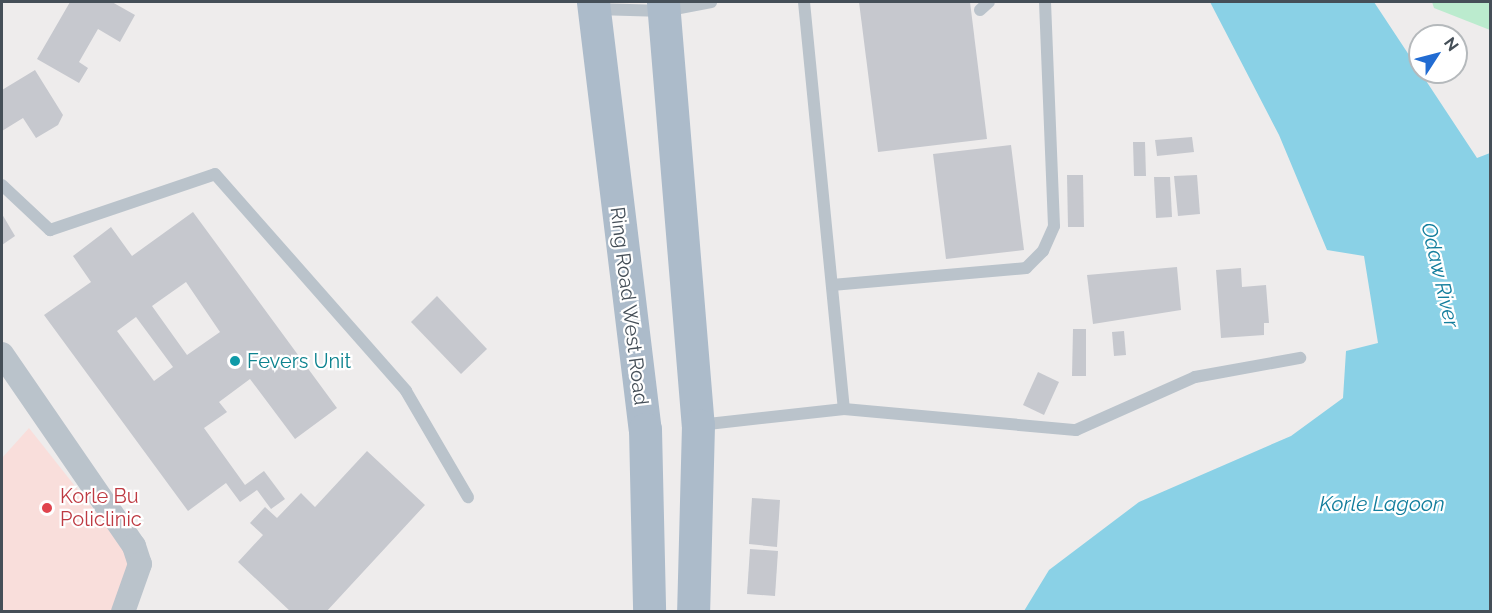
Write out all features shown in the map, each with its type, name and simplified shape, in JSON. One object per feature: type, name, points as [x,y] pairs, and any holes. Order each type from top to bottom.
[{"type":"main road","name":"Ring Road West Road","points":[[594,5],[645,429],[649,612]]},
{"type":"main road","points":[[663,6],[698,425],[693,612]]},
{"type":"street","points":[[2,354],[134,546],[140,564],[123,612]]},
{"type":"lane","points":[[594,5],[663,6],[711,2]]},
{"type":"lane","points":[[804,2],[844,409]]},
{"type":"lane","points":[[832,285],[1026,268],[1043,251],[1054,226],[1045,2]]},
{"type":"lane","points":[[2,185],[50,230],[215,174],[406,391],[468,497]]},
{"type":"lane","points":[[698,425],[844,409],[1076,430],[1195,377],[1300,358]]},
{"type":"shaded area","name":"Korle Bu Policlinic","points":[[29,428],[132,558],[114,611],[2,611],[2,458]]},
{"type":"green space","points":[[1432,2],[1490,2],[1490,30],[1434,8]]},
{"type":"water","name":"Korle Lagoon","points":[[1210,2],[1374,2],[1408,53],[1408,84],[1428,84],[1477,158],[1490,153],[1490,611],[1024,611],[1049,570],[1139,502],[1291,436],[1343,398],[1346,351],[1378,343],[1364,256],[1327,250],[1279,135]]},
{"type":"building","points":[[70,2],[112,2],[135,15],[120,42],[98,29],[79,62],[88,68],[79,83],[37,59]]},
{"type":"building","points":[[859,2],[970,2],[987,139],[878,152]]},
{"type":"building","points":[[35,70],[63,115],[58,125],[36,138],[23,118],[2,131],[2,90]]},
{"type":"building","points":[[1192,137],[1194,152],[1157,156],[1155,140]]},
{"type":"building","points":[[1133,142],[1145,142],[1146,176],[1134,176]]},
{"type":"building","points":[[1011,145],[1024,250],[946,259],[933,154]]},
{"type":"building","points":[[1067,175],[1083,175],[1084,227],[1068,227]]},
{"type":"building","points":[[1197,175],[1200,214],[1178,216],[1174,176]]},
{"type":"building","points":[[1154,177],[1170,177],[1172,217],[1156,218]]},
{"type":"building","name":"Fevers Unit","points":[[193,212],[337,408],[295,439],[250,379],[219,402],[227,412],[204,428],[245,485],[264,471],[285,499],[271,509],[257,490],[240,502],[226,483],[188,511],[44,315],[91,282],[73,256],[111,227],[132,256]],"holes":[[[186,282],[220,332],[187,355],[152,306]],[[136,317],[173,367],[154,381],[117,331]]]},
{"type":"building","points":[[2,214],[15,236],[2,245]]},
{"type":"building","points":[[1177,267],[1181,310],[1093,324],[1087,275]]},
{"type":"building","points":[[1241,268],[1242,287],[1266,285],[1269,323],[1264,323],[1264,335],[1221,338],[1216,270]]},
{"type":"building","points":[[437,296],[487,349],[461,374],[411,322]]},
{"type":"building","points":[[1073,329],[1086,329],[1086,376],[1072,376]]},
{"type":"building","points":[[1124,331],[1126,355],[1114,356],[1112,332]]},
{"type":"building","points":[[1038,372],[1059,382],[1044,415],[1023,405]]},
{"type":"building","points":[[367,451],[425,505],[326,612],[291,612],[238,562],[263,535],[250,523],[265,507],[277,518],[301,493],[315,507]]},
{"type":"building","points":[[752,498],[780,500],[777,547],[749,544]]},
{"type":"building","points":[[750,549],[778,551],[775,596],[747,594]]},
{"type":"place","name":"Fevers Unit","points":[[235,361]]},
{"type":"place","name":"Korle Bu Policlinic","points":[[47,508]]},
{"type":"water label","name":"Odaw River","points":[[1440,275]]}]
